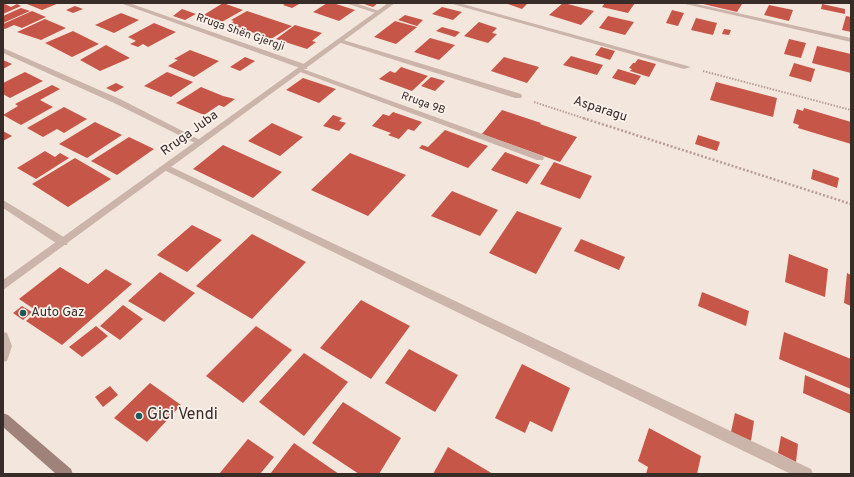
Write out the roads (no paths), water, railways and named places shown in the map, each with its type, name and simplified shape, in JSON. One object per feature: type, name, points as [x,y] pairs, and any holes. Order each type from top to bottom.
[{"type":"main road","points":[[3,419],[66,474]]},
{"type":"street","name":"Rruga Shën Gjergji","points":[[123,3],[302,69]]},
{"type":"street","points":[[348,3],[379,12]]},
{"type":"street","name":"Rruga Juba","points":[[3,286],[392,3]]},
{"type":"street","points":[[452,3],[687,66]]},
{"type":"street","points":[[684,3],[851,40]]},
{"type":"street","points":[[340,40],[518,96]]},
{"type":"street","points":[[3,50],[200,142]]},
{"type":"street","name":"Rruga 9B","points":[[302,69],[540,158]]},
{"type":"street","points":[[165,167],[806,474]]},
{"type":"street","points":[[3,203],[63,242]]},
{"type":"street","points":[[3,337],[6,346],[3,356]]},
{"type":"place","name":"Auto Gaz","points":[[23,313]]},
{"type":"place","name":"Gici Vendi","points":[[139,416]]}]
